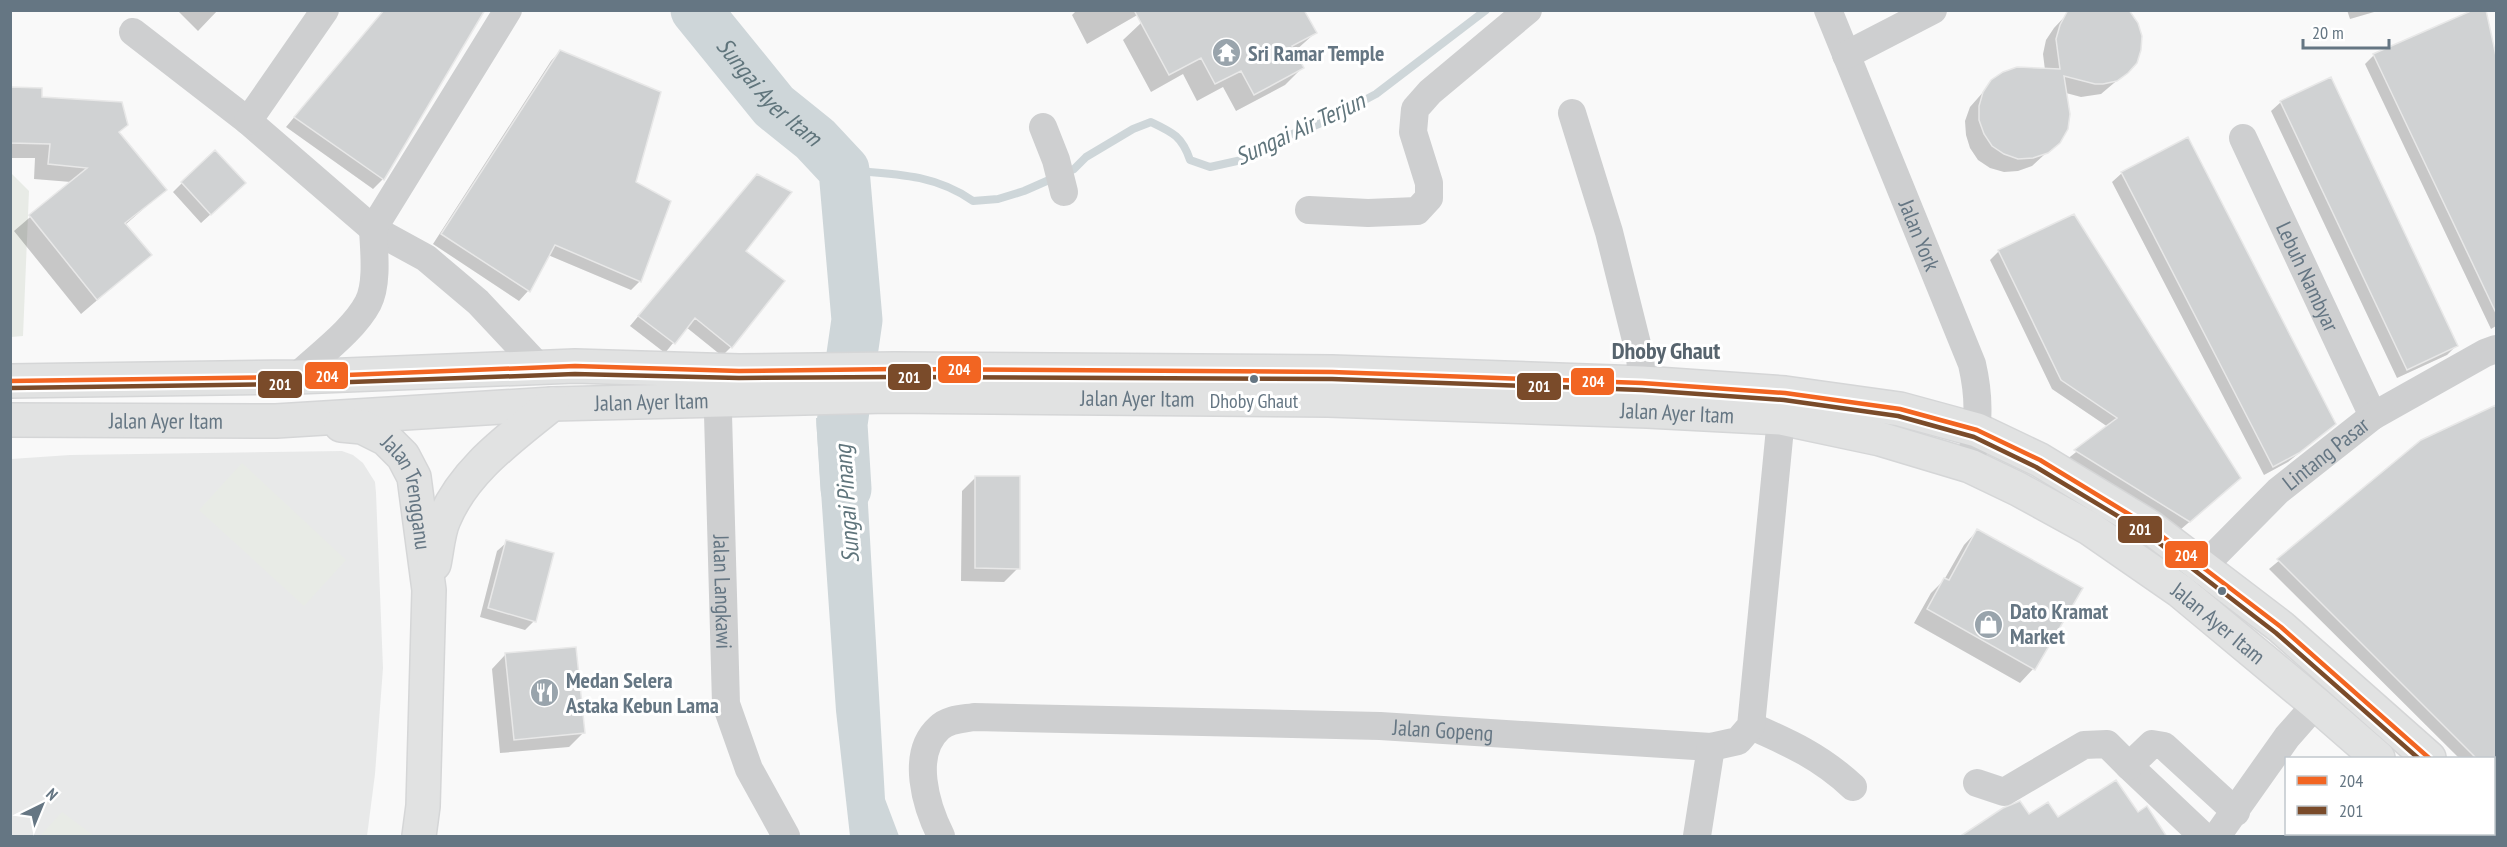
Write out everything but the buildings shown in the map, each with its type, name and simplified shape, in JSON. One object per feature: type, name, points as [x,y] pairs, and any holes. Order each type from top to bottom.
[{"type":"main road","name":"Jalan Ayer Itam","points":[[10,381],[296,377],[539,367],[718,385],[1332,372],[1642,384],[1785,393],[1900,409],[1977,430],[2040,460],[2150,527],[2203,565],[2281,627],[2427,757]]},
{"type":"main road","name":"Jalan Ayer Itam","points":[[891,382],[1780,418],[1880,439],[1970,466],[2089,528],[2180,591],[2376,757]]},
{"type":"main road","name":"Jalan Ayer Itam","points":[[10,420],[276,421],[552,404],[718,385]]},
{"type":"main road","name":"Jalan Trengganu","points":[[418,837],[423,806],[429,590],[442,521],[454,498],[478,467],[552,404]]},
{"type":"main road","name":"Jalan Trengganu","points":[[276,421],[362,427],[386,439],[404,456],[414,477],[429,590]]},
{"type":"street","points":[[248,121],[325,10]]},
{"type":"street","points":[[296,377],[351,325],[369,302],[375,268],[373,229],[508,10]]},
{"type":"street","points":[[1309,210],[1368,213],[1417,211],[1429,198],[1429,183],[1413,132],[1415,109],[1430,92],[1528,10]]},
{"type":"street","name":"Jalan York","points":[[1828,10],[1972,364],[1979,393],[1977,430],[1970,466]]},
{"type":"street","points":[[1846,55],[1933,10]]},
{"type":"street","points":[[133,32],[248,121],[373,229],[426,258],[478,302],[539,367]]},
{"type":"street","points":[[1572,113],[1609,232],[1640,356],[1642,384]]},
{"type":"street","points":[[1043,128],[1056,160],[1064,192]]},
{"type":"street","name":"Lebuh Nambyar","points":[[2243,138],[2373,416]]},
{"type":"street","name":"Lintang Pasar","points":[[2180,591],[2278,491],[2373,416],[2484,353],[2496,349]]},
{"type":"street","name":"Jalan Langkawi","points":[[718,385],[726,704],[749,770],[786,837]]},
{"type":"street","points":[[1780,418],[1751,726],[1801,747],[1836,771],[1853,787]]},
{"type":"street","points":[[2217,837],[2287,737],[2316,704]]},
{"type":"street","name":"Jalan Gopeng","points":[[941,837],[929,809],[922,760],[928,741],[940,727],[954,720],[974,717],[1380,726],[1711,747],[1738,741],[1751,726]]},
{"type":"street","points":[[1977,783],[2004,792],[2084,745],[2107,744],[2203,837]]},
{"type":"street","points":[[2129,766],[2152,744],[2164,746],[2236,812]]},
{"type":"street","points":[[1696,837],[1711,747]]},
{"type":"shaded area","points":[[11,173],[29,191],[23,336],[11,337]]},
{"type":"shaded area","points":[[342,451],[353,455],[363,463],[375,482],[376,493],[383,668],[375,774],[367,836],[11,836],[11,459],[70,455]]},
{"type":"shaded area","points":[[242,463],[346,560],[304,606],[199,510]]},
{"type":"shaded area","points":[[62,812],[94,836],[40,836]]},
{"type":"water","points":[[816,418],[863,418],[885,799],[899,836],[850,836],[836,711]]},
{"type":"waterway","name":"Sungai Pinang","points":[[696,10],[774,106],[815,139],[844,170],[857,320],[842,424],[846,489]]},
{"type":"waterway","name":"Sungai Air Terjun","points":[[844,170],[912,176],[943,185],[973,201],[998,199],[1024,191],[1074,169],[1086,157],[1133,129],[1151,122],[1180,140],[1190,160],[1210,167],[1246,159],[1271,142],[1319,124],[1376,94],[1486,10]]},
{"type":"transit line","name":"204","points":[[10,381],[296,377],[575,366],[739,371],[894,369],[1332,372],[1642,383],[1785,393],[1900,409],[1977,430],[2040,460],[2150,527],[2281,627],[2428,757]]},
{"type":"transit line","name":"201","points":[[10,388],[296,384],[575,374],[739,378],[1332,379],[1642,390],[1784,400],[1898,416],[1974,437],[2036,467],[2146,533],[2276,633],[2417,757]]},
{"type":"place","name":"Sri Ramar Temple","points":[[1227,53]]},
{"type":"place","name":"Dhoby Ghaut","points":[[1254,379]]},
{"type":"place","name":"Dato Kramat Market","points":[[1989,624]]},
{"type":"place","name":"Medan Selera Astaka Kebun Lama","points":[[545,693]]},
{"type":"district","name":"Dhoby Ghaut","points":[[1666,351]]},
{"type":"water label","name":"Sungai Ayer Itam","points":[[770,91]]}]
